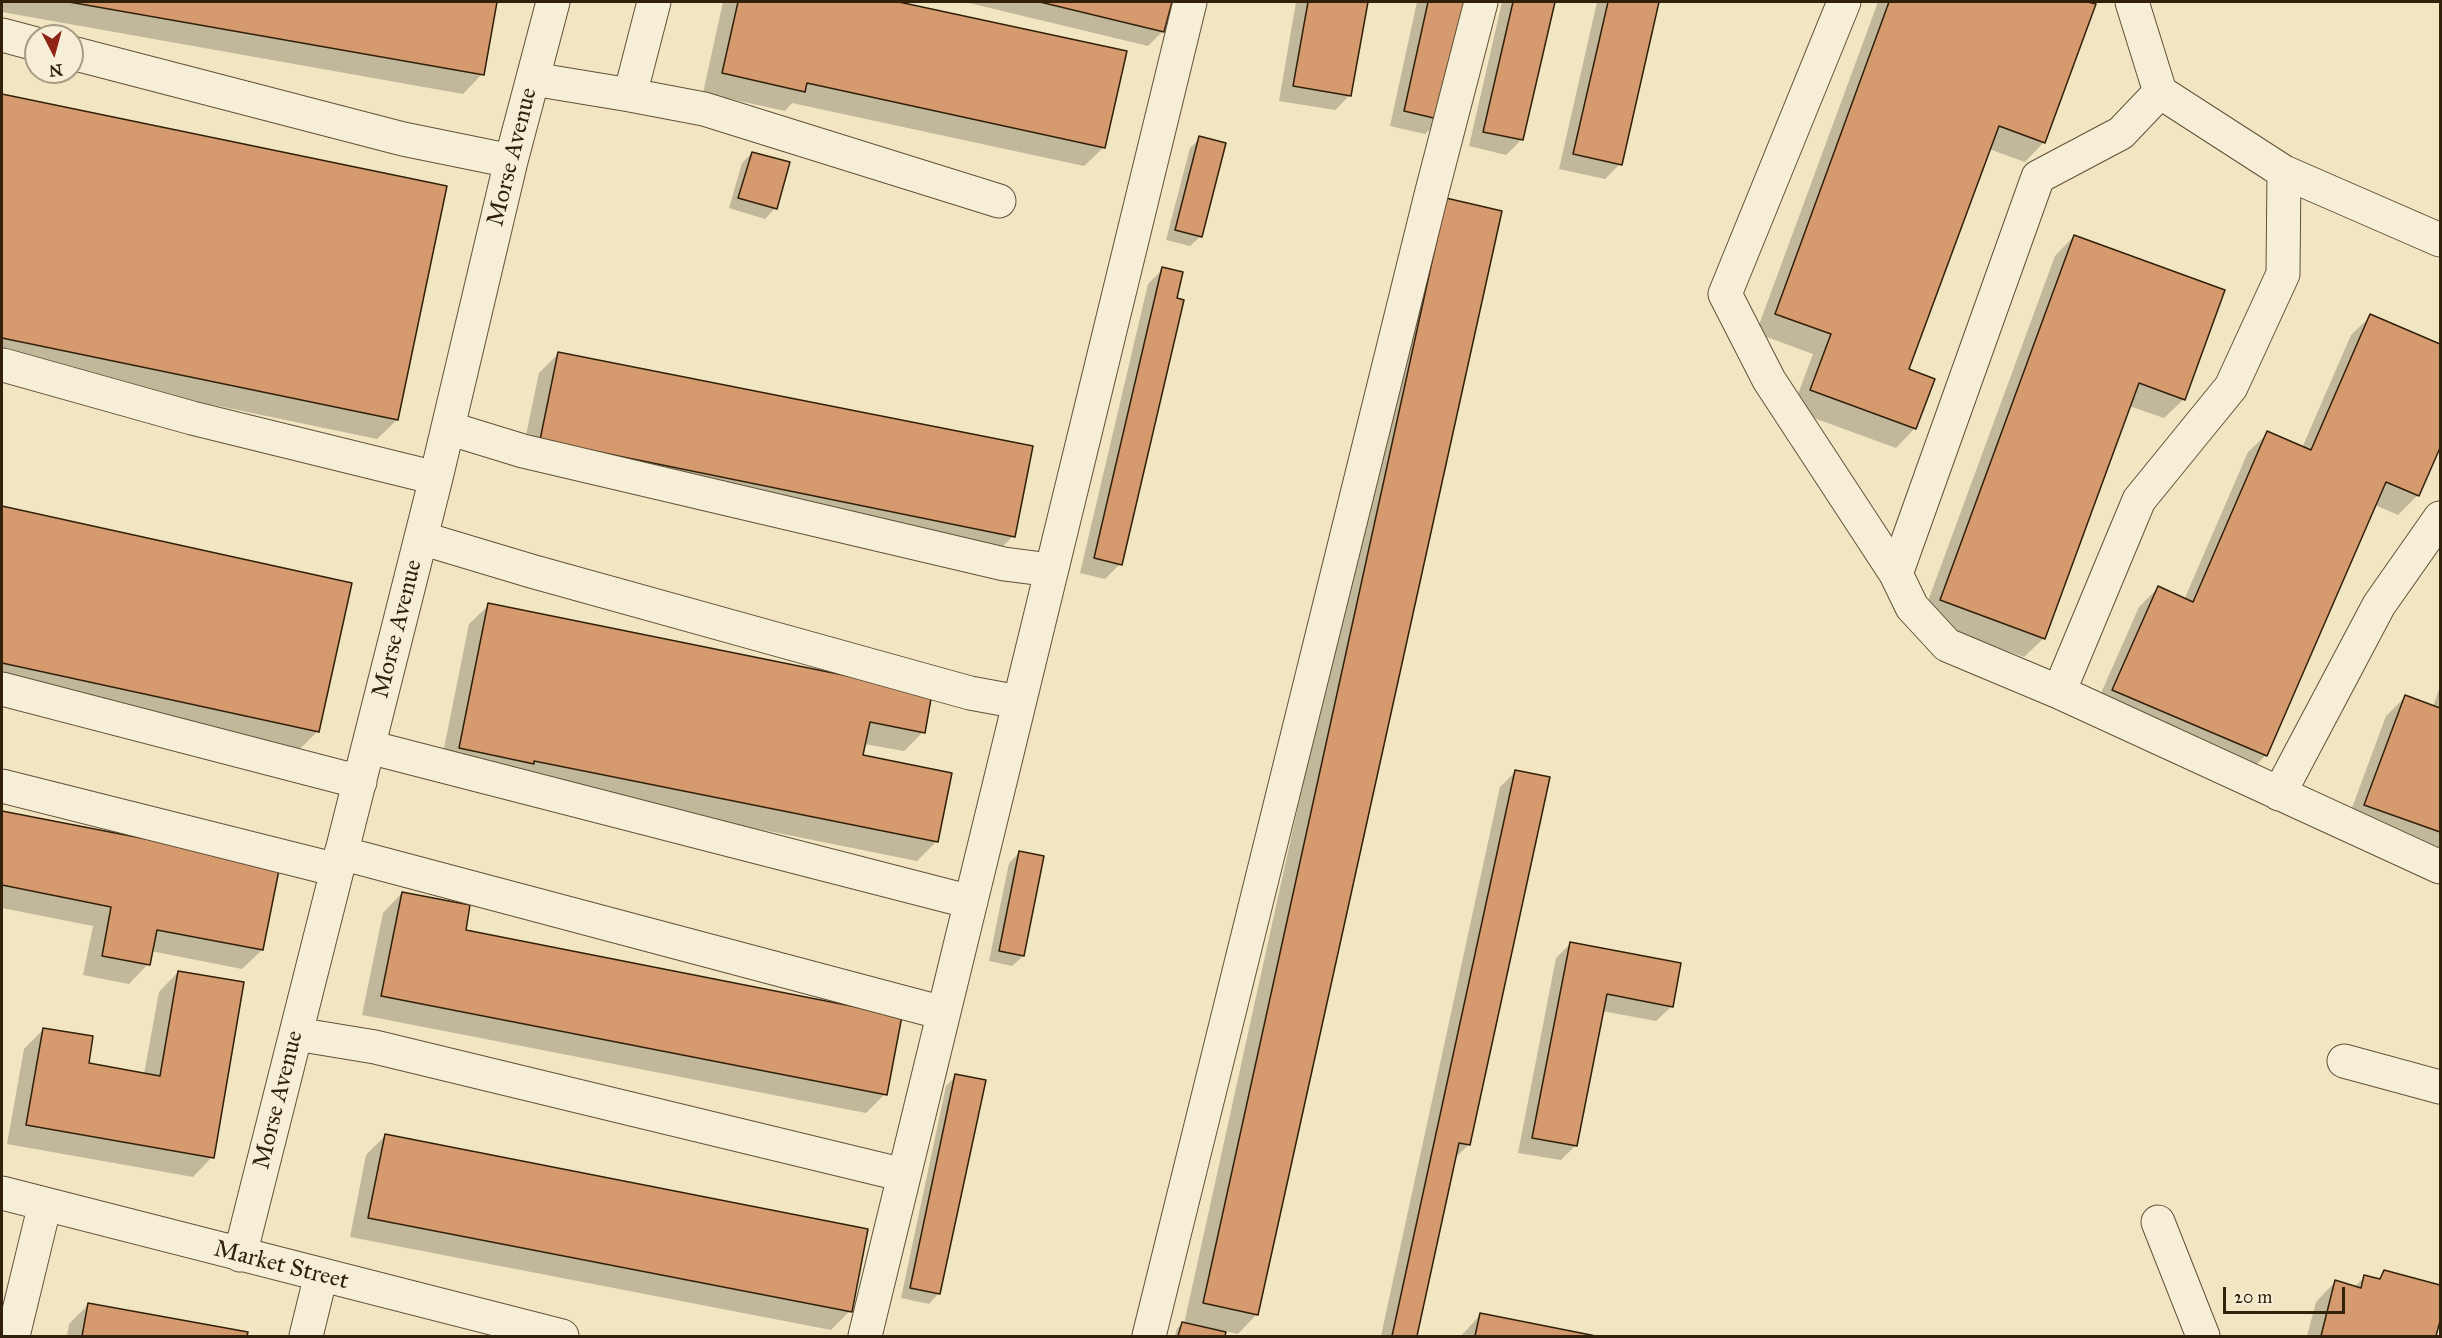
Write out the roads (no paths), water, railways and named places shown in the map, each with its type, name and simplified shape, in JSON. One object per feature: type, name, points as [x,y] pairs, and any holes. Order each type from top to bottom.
[{"type":"street","name":"Morse Avenue","points":[[240,1256],[436,478],[511,161],[553,2]]},
{"type":"street","points":[[630,95],[654,2]]},
{"type":"street","points":[[865,1336],[1190,2]]},
{"type":"street","points":[[1149,1336],[1481,2]]},
{"type":"street","points":[[1844,2],[1725,294],[1769,380],[1896,574],[1912,607],[1947,645],[2059,692],[2440,867]]},
{"type":"street","points":[[2132,2],[2160,92],[2284,172],[2440,240]]},
{"type":"street","points":[[2,35],[24,41]]},
{"type":"street","points":[[84,56],[404,139],[511,161]]},
{"type":"street","points":[[533,79],[704,109],[999,201]]},
{"type":"street","points":[[1896,574],[2038,177],[2121,133],[2160,92]]},
{"type":"street","points":[[2059,692],[2139,500],[2231,387],[2283,274],[2284,172]]},
{"type":"street","points":[[3,365],[192,418],[436,478]]},
{"type":"street","points":[[448,428],[523,451],[1004,564],[1051,570]]},
{"type":"street","points":[[2279,794],[2379,605],[2440,518]]},
{"type":"street","points":[[421,538],[531,571],[959,689],[1019,702]]},
{"type":"street","points":[[2,689],[360,782]]},
{"type":"street","points":[[369,747],[970,902]]},
{"type":"street","points":[[2,786],[339,862],[943,1013]]},
{"type":"street","points":[[296,1034],[375,1047],[904,1175]]},
{"type":"street","points":[[2344,1061],[2440,1087]]},
{"type":"street","name":"Market Street","points":[[2,1192],[240,1256],[562,1336]]},
{"type":"street","points":[[14,1336],[45,1204]]},
{"type":"street","points":[[2158,1222],[2203,1336]]},
{"type":"street","points":[[306,1336],[321,1275]]}]
